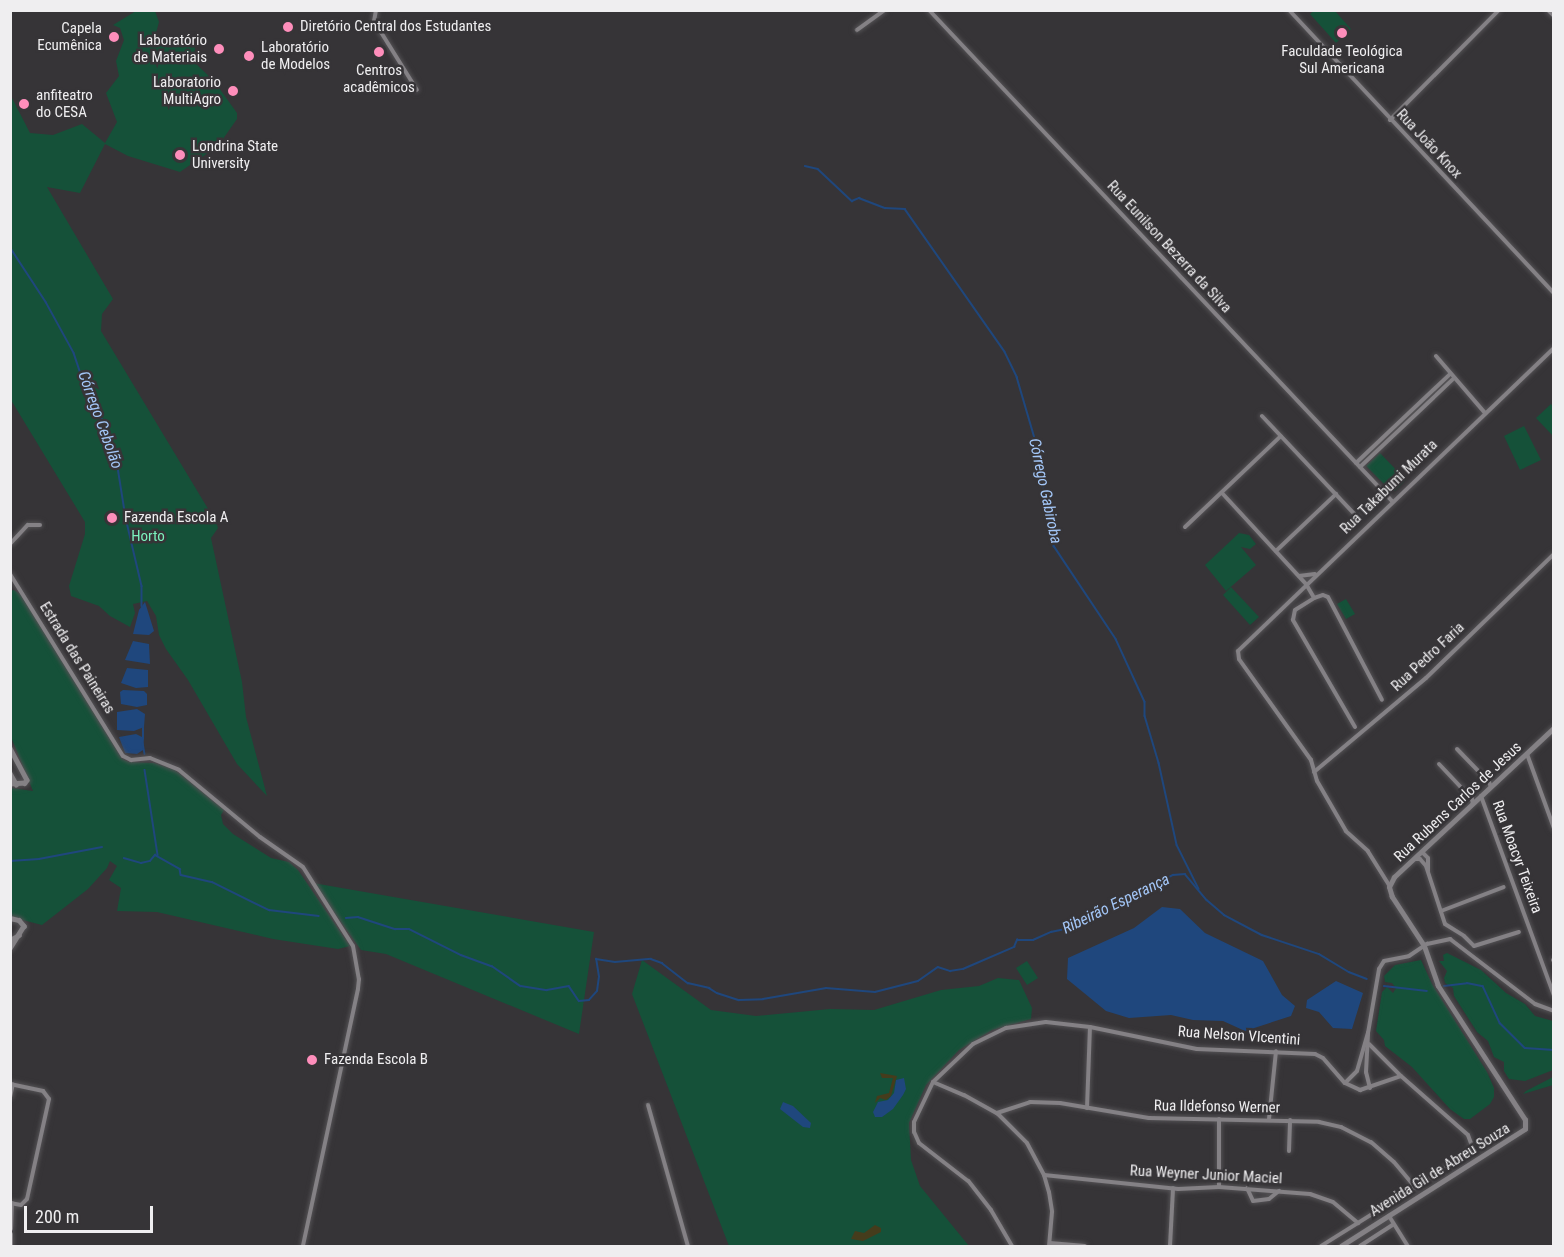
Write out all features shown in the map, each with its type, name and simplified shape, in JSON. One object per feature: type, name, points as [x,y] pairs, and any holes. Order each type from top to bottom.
[{"type":"street","points":[[376,10],[374,21],[417,90]]},
{"type":"street","points":[[857,30],[885,10]]},
{"type":"street","name":"Rua Eunilson Bezerra da Silva","points":[[929,10],[1392,501]]},
{"type":"street","name":"Rua João Knox","points":[[1289,10],[1554,293]]},
{"type":"street","points":[[1390,120],[1499,10]]},
{"type":"street","points":[[1548,10],[1554,16]]},
{"type":"street","name":"Rua Takabumi Murata","points":[[1314,772],[1303,748],[1239,660],[1238,651],[1554,348]]},
{"type":"street","points":[[1436,356],[1485,412]]},
{"type":"street","points":[[1356,462],[1450,374]]},
{"type":"street","points":[[1360,467],[1454,378]]},
{"type":"street","points":[[1262,416],[1358,518]]},
{"type":"street","points":[[1403,418],[1407,423]]},
{"type":"street","points":[[1185,527],[1281,436]]},
{"type":"street","points":[[1222,493],[1305,585]]},
{"type":"street","points":[[1276,551],[1336,494]]},
{"type":"street","points":[[10,544],[27,525],[40,525]]},
{"type":"street","name":"Rua Pedro Faria","points":[[1314,772],[1426,678],[1554,554]]},
{"type":"street","points":[[1292,569],[1314,598]]},
{"type":"street","name":"Estrada das Paineiras","points":[[10,574],[123,756],[130,760],[150,758],[179,770],[260,837],[303,867],[353,946],[359,979],[358,989],[303,1246]]},
{"type":"street","points":[[1299,576],[1316,574]]},
{"type":"street","points":[[1355,727],[1293,620],[1295,610],[1314,598],[1323,595],[1328,597],[1382,700]]},
{"type":"street","name":"Rua Rubens Carlos de Jesus","points":[[1389,885],[1554,728]]},
{"type":"street","points":[[10,748],[27,780],[25,783],[13,784],[10,773]]},
{"type":"street","points":[[1457,748],[1490,782],[1491,787]]},
{"type":"street","points":[[1527,754],[1554,828]]},
{"type":"street","points":[[1439,764],[1472,799],[1473,804]]},
{"type":"street","points":[[1314,772],[1346,831],[1368,851],[1389,885],[1392,897],[1424,946]]},
{"type":"street","name":"Rua Moacyr Teixeira","points":[[1481,796],[1554,995]]},
{"type":"street","points":[[1422,852],[1428,858],[1428,875]]},
{"type":"street","points":[[1415,859],[1423,862],[1437,894],[1446,926],[1463,935],[1475,946],[1519,932]]},
{"type":"street","points":[[1441,911],[1504,887]]},
{"type":"street","points":[[10,918],[23,924],[23,929],[10,948]]},
{"type":"street","points":[[10,940],[19,935]]},
{"type":"street","points":[[1370,1088],[1366,1072],[1368,1033],[1381,963],[1409,956],[1439,940],[1452,940],[1535,1004],[1553,1009]]},
{"type":"street","name":"Avenida Gil de Abreu Souza","points":[[1341,1246],[1522,1132],[1526,1124],[1438,986],[1424,946]]},
{"type":"street","name":"Rua Nelson VIcentini","points":[[1012,1246],[991,1210],[968,1181],[919,1143],[914,1132],[914,1122],[933,1082],[973,1044],[1006,1028],[1046,1022],[1090,1027],[1197,1048],[1315,1054],[1323,1058],[1345,1083]]},
{"type":"street","points":[[1087,1108],[1090,1027]]},
{"type":"street","points":[[1368,1033],[1363,1042],[1357,1071],[1345,1083],[1356,1089],[1370,1088],[1401,1076]]},
{"type":"street","points":[[1321,1246],[1465,1156],[1472,1146],[1468,1135],[1401,1076],[1369,1043],[1363,1042]]},
{"type":"street","points":[[1269,1119],[1276,1051]]},
{"type":"street","points":[[933,1082],[964,1095],[997,1113],[1027,1143],[1044,1175],[1052,1212],[1050,1245],[1085,1246]]},
{"type":"street","points":[[10,1097],[12,1084],[48,1094],[49,1100],[26,1202],[21,1205],[11,1203],[11,1229]]},
{"type":"street","name":"Rua Ildefonso Werner","points":[[997,1113],[1030,1102],[1149,1118],[1269,1119],[1319,1122],[1357,1134],[1395,1162],[1415,1188]]},
{"type":"street","points":[[648,1105],[687,1246]]},
{"type":"street","points":[[1219,1119],[1219,1187]]},
{"type":"street","points":[[1289,1151],[1290,1120]]},
{"type":"street","name":"Rua Weyner Junior Maciel","points":[[1044,1175],[1173,1188],[1247,1188],[1322,1196],[1333,1202],[1358,1223]]},
{"type":"street","points":[[1170,1246],[1173,1188]]},
{"type":"street","points":[[1247,1188],[1253,1200],[1269,1199],[1279,1191]]},
{"type":"street","points":[[1389,1216],[1408,1246]]},
{"type":"street","points":[[1360,1246],[1394,1224]]},
{"type":"street","points":[[11,1235],[11,1246]]},
{"type":"green space","points":[[1315,10],[1335,11],[1351,29],[1336,43],[1310,14]]},
{"type":"green space","name":"Horto","points":[[136,11],[155,11],[159,22],[156,33],[160,39],[197,41],[194,62],[214,81],[237,113],[237,119],[218,146],[202,157],[191,159],[190,165],[180,172],[128,156],[105,144],[80,193],[47,187],[113,299],[102,314],[101,331],[216,522],[218,528],[211,538],[242,682],[246,717],[267,796],[237,764],[188,680],[166,649],[159,635],[156,616],[147,601],[133,604],[135,613],[130,627],[110,616],[99,606],[71,596],[69,586],[85,534],[85,522],[11,400],[11,96],[30,133],[53,135],[82,124],[105,143],[117,122],[106,93],[119,76],[116,61],[124,40],[120,28],[113,25]]},
{"type":"green space","points":[[1551,404],[1553,407],[1553,436],[1536,418]]},
{"type":"green space","points":[[1524,426],[1541,460],[1520,470],[1504,436]]},
{"type":"green space","points":[[1380,453],[1406,480],[1395,491],[1391,491],[1366,466]]},
{"type":"green space","points":[[1239,533],[1249,535],[1256,544],[1250,549],[1241,547],[1256,565],[1226,591],[1205,565]]},
{"type":"green space","points":[[1231,587],[1259,617],[1250,625],[1223,595]]},
{"type":"green space","points":[[14,590],[21,595],[122,759],[129,762],[154,763],[175,770],[224,810],[221,815],[223,824],[233,834],[271,858],[289,862],[298,870],[350,946],[338,949],[273,939],[157,912],[117,911],[121,888],[109,880],[117,866],[110,861],[107,868],[88,889],[42,925],[11,917],[11,788],[33,791],[11,737],[10,591]]},
{"type":"green space","points":[[1346,599],[1355,614],[1346,619],[1337,604]]},
{"type":"green space","points":[[313,883],[594,932],[579,1034],[386,954],[361,950]]},
{"type":"green space","points":[[1447,953],[1481,970],[1506,993],[1525,1004],[1535,1016],[1553,1021],[1553,1070],[1525,1081],[1509,1079],[1504,1071],[1504,1062],[1494,1057],[1488,1041],[1477,1032],[1454,996],[1453,988],[1445,983],[1444,978],[1447,971],[1439,961],[1444,961],[1443,955]]},
{"type":"green space","points":[[642,960],[711,1010],[756,1016],[830,1009],[874,1010],[941,990],[979,986],[998,978],[1019,980],[1032,1008],[1031,1019],[992,1030],[959,1050],[926,1085],[909,1123],[911,1160],[920,1186],[969,1246],[729,1246],[632,994]]},
{"type":"green space","points":[[1421,960],[1432,984],[1487,1072],[1494,1088],[1494,1097],[1490,1104],[1470,1119],[1464,1119],[1450,1109],[1412,1067],[1385,1046],[1384,1040],[1376,1031],[1382,992],[1387,987],[1393,993],[1396,988],[1392,983],[1385,982],[1384,976],[1395,965]]},
{"type":"green space","points":[[1027,961],[1038,978],[1027,985],[1016,968]]},
{"type":"green space","points":[[1553,1077],[1553,1085],[1523,1094],[1526,1091]]},
{"type":"sand","points":[[880,1073],[897,1076],[891,1096],[886,1100],[880,1098],[875,1103],[877,1096],[889,1093],[893,1078],[882,1078]]},
{"type":"sand","points":[[875,1225],[881,1228],[881,1232],[863,1241],[851,1239],[855,1231],[864,1233]]},
{"type":"water","points":[[145,602],[154,631],[149,635],[133,634],[139,610]]},
{"type":"water","points":[[133,641],[149,644],[150,664],[125,660]]},
{"type":"water","points":[[127,668],[148,670],[148,687],[136,688],[121,683]]},
{"type":"water","points":[[123,690],[144,691],[147,694],[147,705],[137,707],[121,704],[120,692]]},
{"type":"water","points":[[137,709],[145,714],[144,727],[134,731],[117,730],[117,712]]},
{"type":"water","points":[[136,734],[144,738],[143,750],[137,754],[125,753],[119,737]]},
{"type":"water","points":[[1162,907],[1180,909],[1205,933],[1263,961],[1282,995],[1295,1006],[1291,1016],[1245,1031],[1223,1021],[1193,1020],[1171,1015],[1129,1018],[1106,1011],[1067,979],[1068,958],[1134,928]]},
{"type":"water","points":[[1336,981],[1363,993],[1352,1029],[1333,1028],[1319,1012],[1306,1008],[1307,1000]]},
{"type":"water","points":[[904,1078],[906,1089],[893,1109],[882,1117],[875,1117],[873,1112],[878,1102],[888,1100],[894,1093],[896,1080]]},
{"type":"water","points":[[783,1102],[793,1106],[811,1123],[810,1128],[803,1127],[780,1109]]},
{"type":"waterway","name":"Córrego Gabiroba","points":[[805,166],[818,169],[852,201],[859,198],[885,208],[905,209],[1005,352],[1017,377],[1036,442],[1054,546],[1116,639],[1145,702],[1145,716],[1159,763],[1177,845],[1199,889]]},
{"type":"waterway","name":"Córrego Cebolão","points":[[10,247],[46,302],[74,353],[88,395],[102,419],[117,461],[126,518],[142,586],[142,606]]},
{"type":"waterway","name":"Córrego Cebolão","points":[[143,728],[143,738]]},
{"type":"waterway","name":"Córrego Cebolão","points":[[143,743],[145,754]]},
{"type":"waterway","name":"Córrego Cebolão","points":[[145,770],[158,855]]},
{"type":"waterway","name":"Ribeirão Esperança","points":[[10,861],[39,859],[102,847]]},
{"type":"waterway","name":"Ribeirão Esperança","points":[[124,858],[141,863],[150,861],[155,855],[180,869],[181,875],[212,882],[269,910],[319,916]]},
{"type":"waterway","name":"Ribeirão Esperança","points":[[346,918],[358,917],[395,929],[409,929],[461,955],[492,966],[521,986],[547,990],[569,986],[579,1001],[589,1000],[597,991],[599,977],[596,959],[615,962],[651,959],[662,963],[688,983],[709,988],[739,1000],[763,999],[826,988],[875,992],[918,981],[938,967],[950,971],[963,969],[1014,947],[1017,940],[1033,940],[1051,932],[1070,928],[1173,875],[1185,874],[1207,900],[1224,915],[1262,935],[1319,954],[1349,972],[1367,979]]},
{"type":"waterway","name":"Ribeirão Esperança","points":[[1444,986],[1467,983],[1483,986],[1500,1023],[1525,1048],[1554,1050]]},
{"type":"waterway","name":"Ribeirão Esperança","points":[[1384,986],[1427,991]]},
{"type":"place","name":"Diretório Central dos Estudantes","points":[[288,27]]},
{"type":"place","name":"Faculdade Teológica Sul Americana","points":[[1342,33]]},
{"type":"place","name":"Capela Ecumênica","points":[[114,37]]},
{"type":"place","name":"Laboratório de Materiais","points":[[219,49]]},
{"type":"place","name":"Centros acadêmicos","points":[[379,52]]},
{"type":"place","name":"Laboratório de Modelos","points":[[249,56]]},
{"type":"place","name":"Laboratorio MultiAgro","points":[[233,91]]},
{"type":"place","name":"anfiteatro do CESA","points":[[24,104]]},
{"type":"place","name":"Londrina State University","points":[[180,155]]},
{"type":"place","name":"Fazenda Escola A","points":[[112,518]]},
{"type":"place","name":"Fazenda Escola B","points":[[312,1060]]}]
